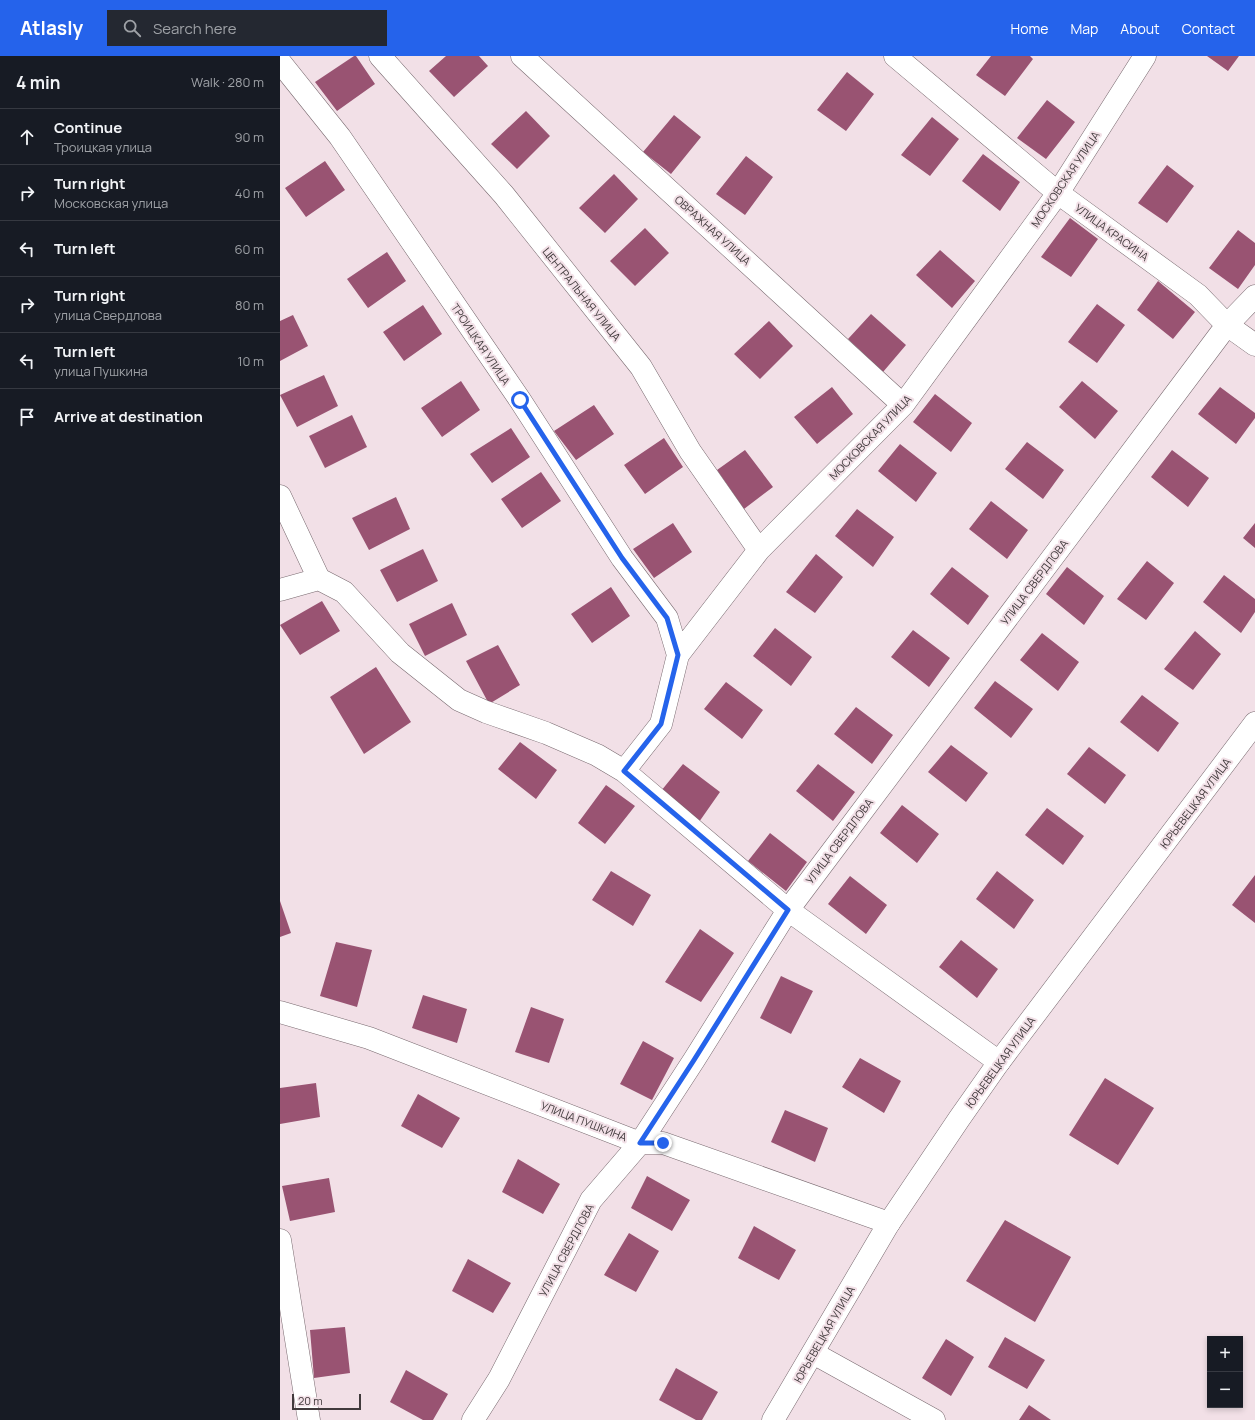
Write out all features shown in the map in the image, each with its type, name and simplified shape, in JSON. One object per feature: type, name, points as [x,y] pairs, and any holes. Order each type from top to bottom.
[{"type":"street","name":"ЦЕНТРАЛЬНАЯ УЛИЦА","points":[[380,56],[504,195],[641,367],[690,452],[760,550]]},
{"type":"street","name":"ОВРАЖНАЯ УЛИЦА","points":[[522,56],[903,405]]},
{"type":"street","name":"УЛИЦА КРАСИНА","points":[[895,56],[1058,193],[1198,295],[1227,325],[1255,344]]},
{"type":"street","name":"МОСКОВСКАЯ УЛИЦА","points":[[624,771],[661,724],[678,655],[760,550],[903,405],[1058,193],[1145,56]]},
{"type":"street","name":"ТРОИЦКАЯ УЛИЦА","points":[[280,62],[340,137],[520,400],[622,558],[667,618],[678,655]]},
{"type":"street","name":"УЛИЦА СВЕРДЛОВА","points":[[473,1420],[499,1379],[592,1200],[640,1143],[788,910],[1227,325],[1255,296]]},
{"type":"street","points":[[280,496],[318,578],[344,592],[400,653],[459,700],[486,712],[546,732],[597,755],[624,771],[788,910],[999,1062]]},
{"type":"street","points":[[280,590],[318,578]]},
{"type":"street","name":"ЮРЬЕВЕЦКАЯ УЛИЦА","points":[[773,1420],[889,1223],[959,1119],[999,1062],[1255,723]]},
{"type":"street","name":"УЛИЦА ПУШКИНА","points":[[280,1012],[369,1038],[640,1143],[663,1143],[889,1223]]},
{"type":"street","points":[[280,1240],[309,1420]]},
{"type":"street","points":[[813,1354],[934,1420]]},
{"type":"building","points":[[356,56],[375,84],[337,111],[315,82]]},
{"type":"building","points":[[446,56],[479,56],[488,66],[454,97],[429,71]]},
{"type":"building","points":[[991,56],[1030,56],[1033,59],[1005,96],[976,75]]},
{"type":"building","points":[[1207,56],[1239,56],[1228,71]]},
{"type":"building","points":[[847,72],[874,94],[846,131],[817,110]]},
{"type":"building","points":[[1047,100],[1075,122],[1046,159],[1017,138]]},
{"type":"building","points":[[526,111],[550,136],[517,169],[491,144]]},
{"type":"building","points":[[674,115],[701,137],[671,174],[643,152]]},
{"type":"building","points":[[932,117],[959,139],[930,176],[901,155]]},
{"type":"building","points":[[983,154],[1020,182],[1000,211],[962,181]]},
{"type":"building","points":[[746,156],[773,177],[745,215],[716,194]]},
{"type":"building","points":[[325,161],[345,190],[306,217],[285,188]]},
{"type":"building","points":[[1167,165],[1194,186],[1167,223],[1138,203]]},
{"type":"building","points":[[614,174],[638,199],[605,233],[579,208]]},
{"type":"building","points":[[1070,218],[1098,239],[1071,277],[1041,257]]},
{"type":"building","points":[[645,228],[669,253],[635,286],[610,261]]},
{"type":"building","points":[[1238,230],[1255,243],[1255,265],[1238,289],[1209,268]]},
{"type":"building","points":[[940,250],[975,281],[952,308],[916,275]]},
{"type":"building","points":[[387,252],[406,281],[368,308],[347,279]]},
{"type":"building","points":[[1158,281],[1195,312],[1173,339],[1137,310]]},
{"type":"building","points":[[1097,304],[1125,325],[1097,363],[1068,342]]},
{"type":"building","points":[[423,305],[442,334],[404,361],[383,332]]},
{"type":"building","points":[[871,314],[906,345],[883,372],[848,339]]},
{"type":"building","points":[[293,315],[308,346],[280,361],[280,321]]},
{"type":"building","points":[[769,321],[793,346],[760,379],[734,354]]},
{"type":"building","points":[[324,375],[338,406],[297,427],[280,395]]},
{"type":"building","points":[[461,381],[480,410],[442,437],[421,408]]},
{"type":"building","points":[[1082,381],[1118,411],[1095,439],[1059,407]]},
{"type":"building","points":[[832,387],[853,414],[817,444],[794,417]]},
{"type":"building","points":[[1220,387],[1255,413],[1255,418],[1236,444],[1198,414]]},
{"type":"building","points":[[935,394],[972,423],[951,452],[913,422]]},
{"type":"building","points":[[594,405],[614,434],[576,460],[554,431]]},
{"type":"building","points":[[352,415],[367,447],[325,468],[309,436]]},
{"type":"building","points":[[511,428],[530,457],[492,483],[470,454]]},
{"type":"building","points":[[664,438],[683,467],[645,494],[624,465]]},
{"type":"building","points":[[1027,442],[1064,470],[1043,499],[1005,469]]},
{"type":"building","points":[[900,444],[937,473],[916,502],[878,471]]},
{"type":"building","points":[[745,450],[773,487],[744,509],[717,470]]},
{"type":"building","points":[[1172,450],[1209,478],[1188,507],[1151,477]]},
{"type":"building","points":[[541,472],[561,501],[522,528],[501,499]]},
{"type":"building","points":[[396,497],[410,529],[369,550],[352,518]]},
{"type":"building","points":[[991,501],[1028,530],[1007,559],[969,529]]},
{"type":"building","points":[[857,509],[894,537],[873,567],[835,536]]},
{"type":"building","points":[[673,523],[692,552],[654,578],[633,549]]},
{"type":"building","points":[[1255,523],[1255,548],[1243,538]]},
{"type":"building","points":[[423,549],[438,581],[397,602],[380,570]]},
{"type":"building","points":[[816,554],[843,577],[815,613],[786,592]]},
{"type":"building","points":[[1147,561],[1174,583],[1146,620],[1117,599]]},
{"type":"building","points":[[952,567],[989,596],[968,625],[930,594]]},
{"type":"building","points":[[1067,567],[1104,596],[1084,625],[1046,594]]},
{"type":"building","points":[[1224,575],[1255,599],[1255,612],[1241,633],[1203,602]]},
{"type":"building","points":[[611,587],[630,616],[592,643],[571,614]]},
{"type":"building","points":[[322,601],[340,631],[300,655],[280,625]]},
{"type":"building","points":[[452,603],[467,635],[425,656],[409,624]]},
{"type":"building","points":[[775,628],[812,657],[791,686],[753,656]]},
{"type":"building","points":[[913,630],[950,658],[929,687],[891,657]]},
{"type":"building","points":[[1195,631],[1221,654],[1193,690],[1164,669]]},
{"type":"building","points":[[1042,633],[1079,662],[1058,691],[1020,660]]},
{"type":"building","points":[[498,645],[520,685],[489,704],[466,661]]},
{"type":"building","points":[[376,667],[411,722],[364,754],[330,697]]},
{"type":"building","points":[[995,681],[1033,709],[1011,738],[974,708]]},
{"type":"building","points":[[726,682],[763,710],[742,739],[704,709]]},
{"type":"building","points":[[1142,695],[1179,723],[1158,752],[1120,722]]},
{"type":"building","points":[[856,707],[893,735],[872,764],[834,734]]},
{"type":"building","points":[[520,742],[557,770],[536,799],[498,769]]},
{"type":"building","points":[[951,745],[988,773],[966,802],[928,772]]},
{"type":"building","points":[[1089,747],[1126,775],[1105,804],[1067,774]]},
{"type":"building","points":[[683,764],[720,792],[699,822],[661,791]]},
{"type":"building","points":[[818,764],[855,792],[833,821],[796,791]]},
{"type":"building","points":[[606,785],[635,806],[605,844],[578,823]]},
{"type":"building","points":[[902,805],[939,834],[917,863],[880,833]]},
{"type":"building","points":[[1047,808],[1084,836],[1063,865],[1025,835]]},
{"type":"building","points":[[770,833],[807,862],[786,891],[748,861]]},
{"type":"building","points":[[611,871],[651,895],[633,926],[592,900]]},
{"type":"building","points":[[997,871],[1034,900],[1014,929],[976,899]]},
{"type":"building","points":[[1255,875],[1255,923],[1232,905]]},
{"type":"building","points":[[850,876],[887,905],[866,934],[828,904]]},
{"type":"building","points":[[280,901],[291,933],[280,937]]},
{"type":"building","points":[[700,929],[734,953],[701,1002],[665,982]]},
{"type":"building","points":[[961,940],[998,969],[977,998],[939,967]]},
{"type":"building","points":[[336,942],[372,950],[357,1007],[320,996]]},
{"type":"building","points":[[781,976],[813,991],[791,1034],[760,1018]]},
{"type":"building","points":[[423,995],[467,1009],[457,1043],[412,1028]]},
{"type":"building","points":[[531,1007],[564,1019],[549,1063],[515,1052]]},
{"type":"building","points":[[643,1041],[674,1058],[652,1100],[620,1084]]},
{"type":"building","points":[[860,1058],[901,1081],[884,1113],[842,1087]]},
{"type":"building","points":[[1105,1078],[1154,1108],[1118,1165],[1069,1135]]},
{"type":"building","points":[[316,1083],[320,1117],[280,1124],[280,1088]]},
{"type":"building","points":[[418,1094],[460,1118],[442,1148],[401,1126]]},
{"type":"building","points":[[785,1110],[828,1128],[815,1162],[771,1142]]},
{"type":"building","points":[[518,1159],[560,1184],[543,1214],[502,1192]]},
{"type":"building","points":[[647,1176],[690,1200],[672,1231],[631,1208]]},
{"type":"building","points":[[329,1178],[335,1212],[290,1221],[282,1186]]},
{"type":"building","points":[[1005,1220],[1071,1257],[1035,1322],[966,1281]]},
{"type":"building","points":[[754,1226],[796,1250],[779,1280],[738,1258]]},
{"type":"building","points":[[629,1233],[659,1251],[636,1292],[604,1275]]},
{"type":"building","points":[[468,1259],[511,1283],[493,1313],[452,1291]]},
{"type":"building","points":[[345,1327],[350,1373],[314,1378],[310,1330]]},
{"type":"building","points":[[1005,1337],[1045,1360],[1027,1389],[988,1367]]},
{"type":"building","points":[[946,1339],[974,1357],[951,1396],[922,1378]]},
{"type":"building","points":[[676,1368],[718,1392],[702,1420],[696,1420],[659,1400]]},
{"type":"building","points":[[406,1370],[448,1394],[433,1420],[423,1420],[390,1402]]},
{"type":"building","points":[[1029,1405],[1051,1420],[1019,1420]]},
{"type":"route","points":[[520,400],[622,558],[667,618],[678,655],[661,724],[624,771],[788,910],[640,1143],[663,1143]]}]
